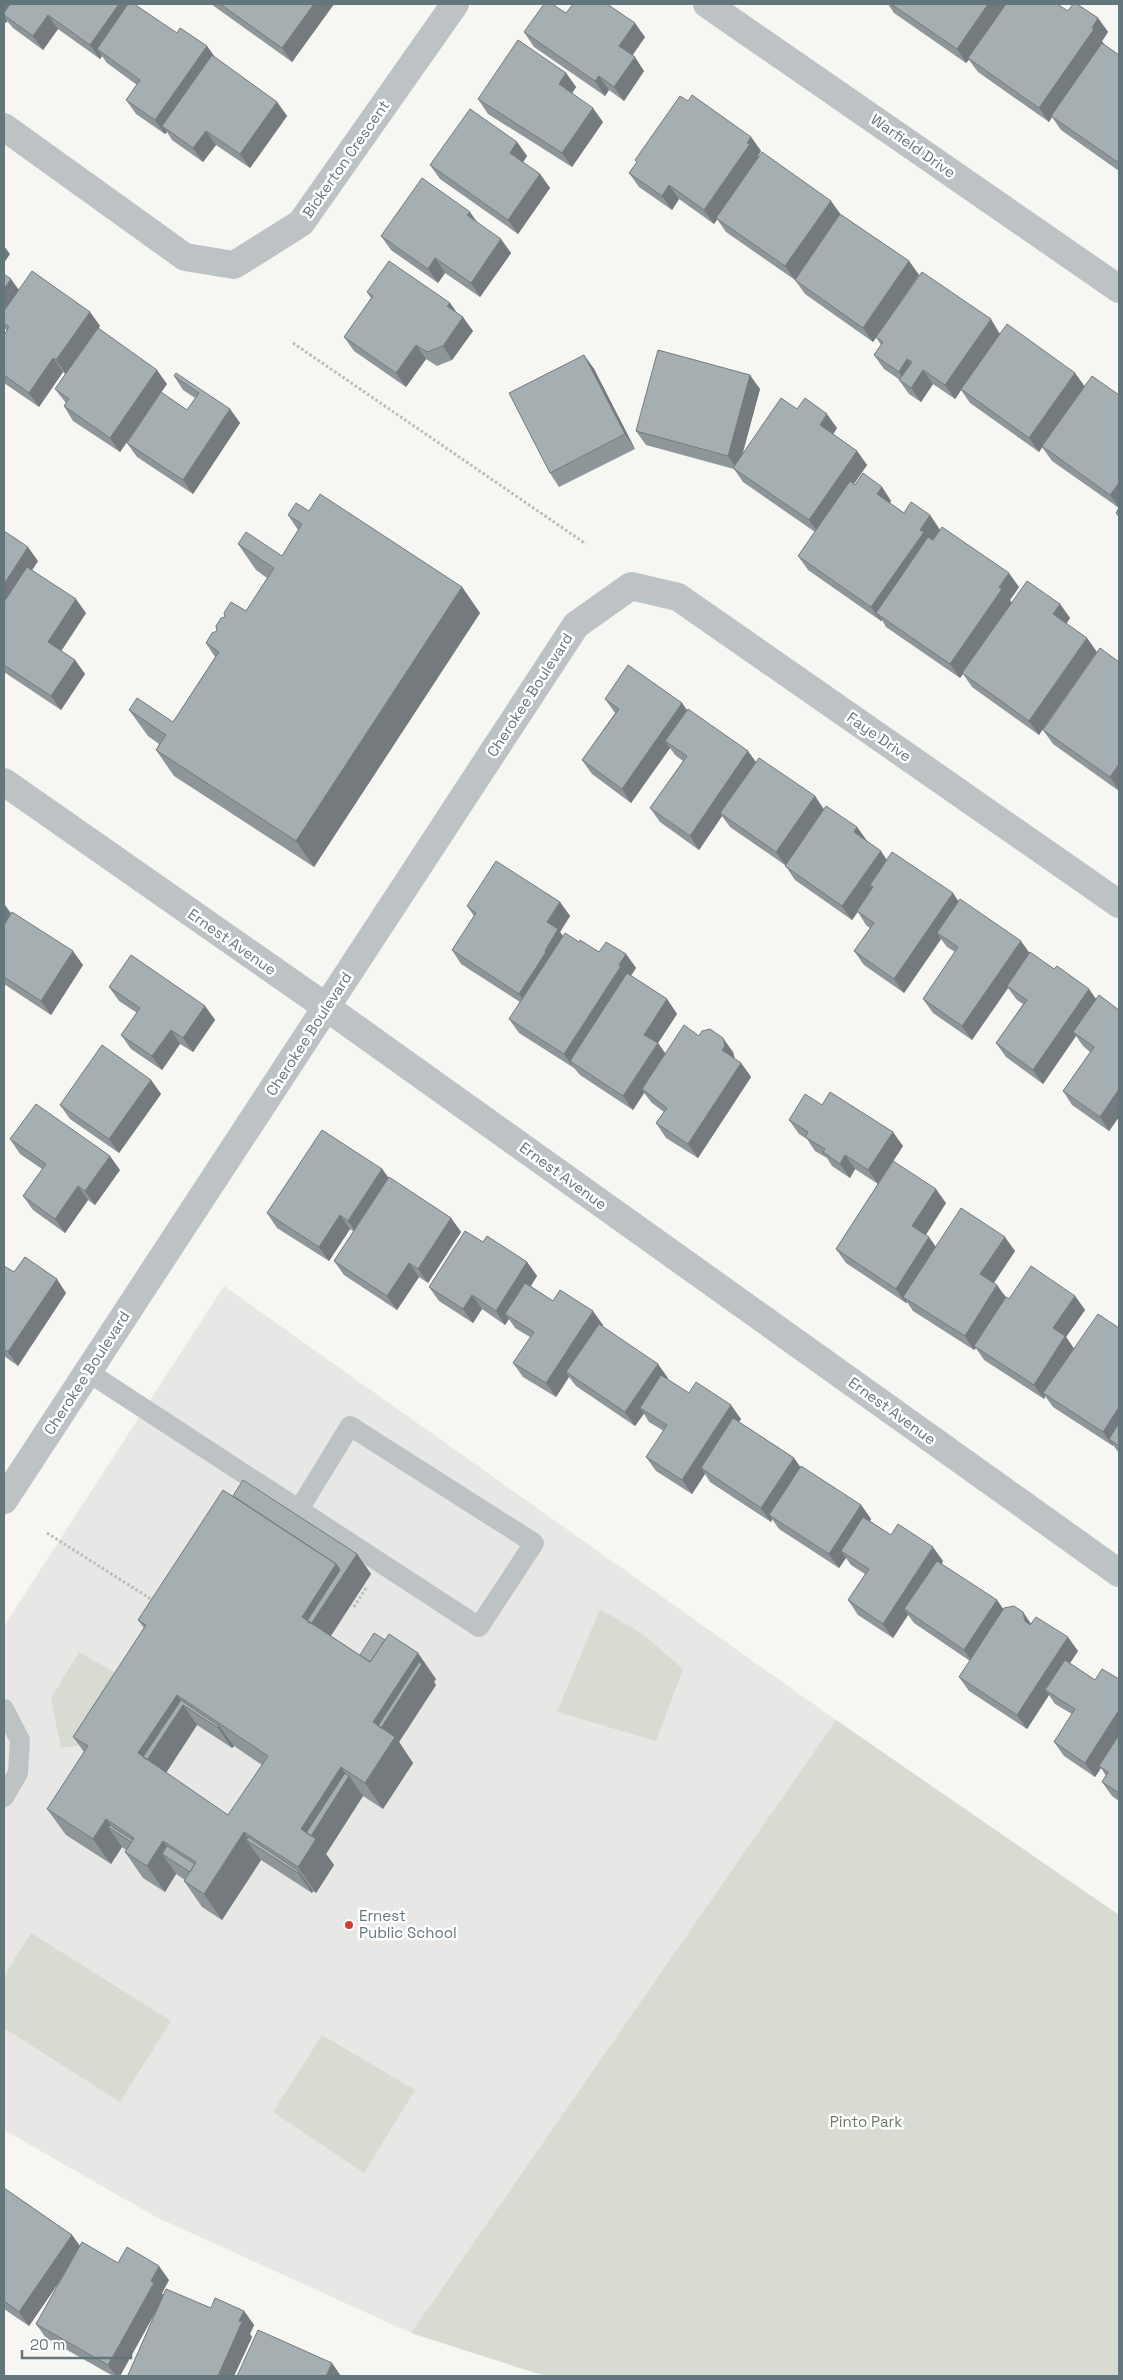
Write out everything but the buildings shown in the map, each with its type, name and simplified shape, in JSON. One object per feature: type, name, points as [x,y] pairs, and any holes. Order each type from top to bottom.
[{"type":"street","name":"Bickerton Crescent","points":[[4,127],[185,257],[234,265],[301,223],[455,4]]},
{"type":"street","name":"Warfield Drive","points":[[707,4],[1119,289]]},
{"type":"street","name":"Faye Drive","points":[[632,586],[678,597],[1119,904]]},
{"type":"street","name":"Cherokee Boulevard","points":[[5,1494],[88,1372],[576,625],[632,586]]},
{"type":"street","name":"Ernest Avenue","points":[[4,782],[326,1007],[1119,1573]]},
{"type":"lane","points":[[88,1372],[298,1511],[479,1627],[534,1543],[350,1426],[298,1511]]},
{"type":"lane","points":[[4,1709],[20,1740],[18,1773],[4,1797]]},
{"type":"path","points":[[293,343],[586,544]]},
{"type":"path","points":[[47,1533],[162,1606]]},
{"type":"path","points":[[354,1607],[370,1583]]},
{"type":"shaded area","name":"Ernest Public School","points":[[224,1286],[836,1720],[411,2333],[156,2217],[4,2130],[4,1626]]},
{"type":"green space","points":[[600,1609],[644,1635],[683,1669],[656,1741],[557,1712]]},
{"type":"green space","points":[[79,1652],[119,1675],[81,1745],[61,1748],[51,1698]]},
{"type":"green space","name":"Pinto Park","points":[[836,1720],[1119,1915],[1119,2376],[545,2376],[411,2333]]},
{"type":"green space","points":[[31,1933],[171,2021],[120,2102],[4,2028],[4,1976]]},
{"type":"green space","points":[[322,2035],[415,2090],[364,2173],[273,2112]]},
{"type":"place","name":"Ernest Public School","points":[[349,1925]]}]
